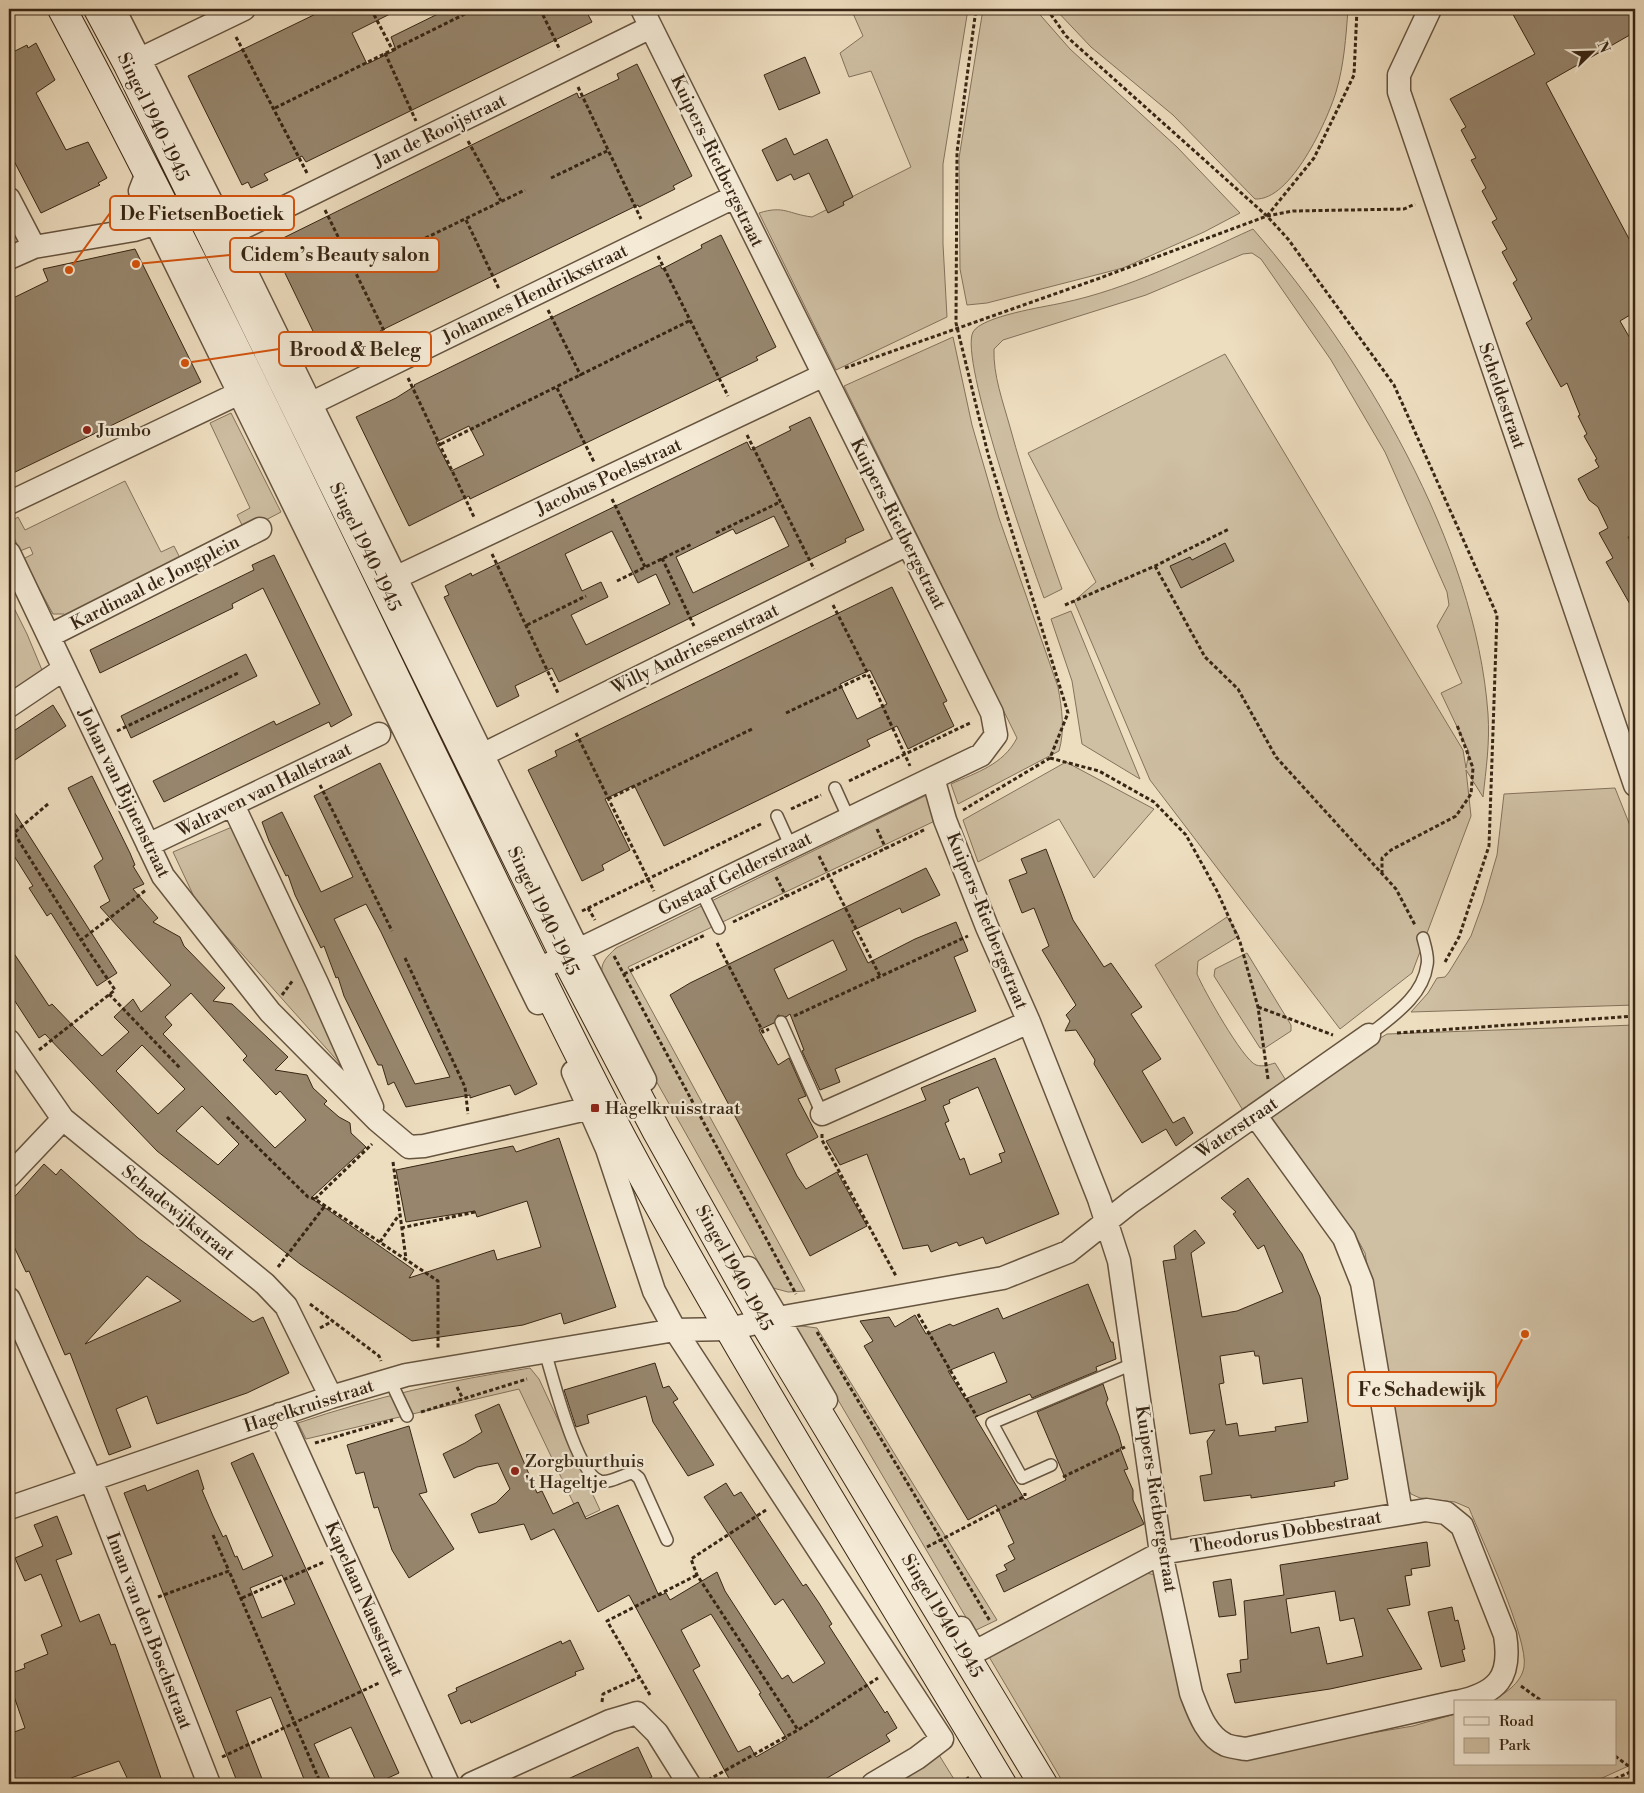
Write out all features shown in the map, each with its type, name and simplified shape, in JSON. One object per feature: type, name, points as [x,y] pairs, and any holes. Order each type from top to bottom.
[{"type":"main road","name":"Singel 1940-1945","points":[[62,9],[147,173],[247,389],[623,1139],[729,1329],[1002,1784]]},
{"type":"main road","name":"Singel 1940-1945","points":[[98,9],[134,62],[280,375],[572,954],[657,1132],[1043,1784]]},
{"type":"street","name":"Singel 1940-1945","points":[[114,9],[134,62],[228,235],[482,755],[572,954]]},
{"type":"street","points":[[134,62],[244,9]]},
{"type":"street","name":"Scheldestraat","points":[[1430,9],[1399,75],[1399,92],[1635,785]]},
{"type":"street","name":"Jan de Rooijstraat","points":[[228,235],[458,122],[646,18]]},
{"type":"street","name":"Kuipers-Rietbergstraat","points":[[646,18],[992,713],[996,735],[981,755],[933,778],[945,820],[1099,1199],[1119,1261],[1162,1552],[1191,1693],[1210,1732],[1226,1745],[1246,1749],[1454,1702]]},
{"type":"street","name":"Singel 1940-1945","points":[[147,173],[140,191],[247,389],[591,1108],[607,1149],[654,1290],[675,1330],[942,1739],[917,1758],[873,1784]]},
{"type":"street","name":"Johannes Hendrikxstraat","points":[[310,404],[734,196]]},
{"type":"street","points":[[9,199],[34,247]]},
{"type":"street","points":[[9,258],[34,247],[134,230],[157,223]]},
{"type":"street","points":[[9,503],[280,375]]},
{"type":"street","name":"Jacobus Poelsstraat","points":[[395,578],[824,375]]},
{"type":"street","name":"Kardinaal de Jongplein","points":[[48,636],[260,530]]},
{"type":"street","name":"Willy Andriessenstraat","points":[[482,755],[908,544]]},
{"type":"street","name":"Johan van Bijnenstraat","points":[[9,553],[163,876],[270,1012],[383,1124],[409,1146],[424,1146],[591,1108]]},
{"type":"street","points":[[9,706],[64,669]]},
{"type":"street","name":"Walraven van Hallstraat","points":[[148,845],[379,734]]},
{"type":"street","name":"Gustaaf Gelderstraat","points":[[537,970],[933,778]]},
{"type":"street","name":"Johan van Bijnenstraat","points":[[233,805],[383,1124]]},
{"type":"street","name":"Kuipers-Rietbergstraat","points":[[822,1114],[1028,1022]]},
{"type":"street","name":"Waterstraat","points":[[1106,1223],[1131,1202],[1369,1036]]},
{"type":"street","name":"Schadewijkstraat","points":[[9,1041],[63,1119],[265,1284],[286,1306],[331,1397]]},
{"type":"street","points":[[1263,1109],[1344,1238],[1362,1283],[1401,1513]]},
{"type":"street","points":[[9,1176],[63,1119]]},
{"type":"street","name":"Hagelkruisstraat","points":[[9,1508],[90,1478],[280,1414],[390,1380],[438,1370],[548,1362],[675,1330],[729,1329],[806,1313],[1003,1278],[1068,1252],[1106,1223]]},
{"type":"street","name":"Iman van den Boschstraat","points":[[9,1299],[90,1478],[205,1775]]},
{"type":"street","name":"Singel 1940-1945","points":[[770,1320],[916,1552],[975,1652]]},
{"type":"street","name":"Kapelaan Nausstraat","points":[[280,1414],[448,1784]]},
{"type":"street","name":"Theodorus Dobbestraat","points":[[975,1652],[1162,1552],[1426,1510],[1446,1513],[1462,1526],[1505,1635],[1507,1662],[1504,1673]]},
{"type":"street","name":"Kuipers-Rietbergstraat","points":[[1462,1700],[1493,1690],[1504,1673]]},
{"type":"street","points":[[470,1784],[610,1721],[637,1713],[657,1733],[689,1784]]},
{"type":"lane","points":[[835,788],[849,819]]},
{"type":"lane","points":[[777,816],[800,843]]},
{"type":"lane","points":[[701,891],[715,930]]},
{"type":"lane","points":[[1369,1036],[1406,1005],[1422,982],[1428,964],[1423,938]]},
{"type":"lane","name":"Kuipers-Rietbergstraat","points":[[781,1022],[822,1114]]},
{"type":"lane","points":[[548,1362],[572,1441],[590,1474],[600,1481],[609,1481],[625,1474],[633,1473],[639,1478],[667,1540]]},
{"type":"lane","points":[[1051,1465],[1022,1478],[992,1423],[1135,1363]]},
{"type":"lane","points":[[390,1380],[406,1416]]},
{"type":"path","points":[[372,9],[392,49]]},
{"type":"path","points":[[275,108],[475,9]]},
{"type":"path","points":[[624,974],[945,820],[1050,758],[1068,713],[988,454],[957,328],[957,152],[976,9]]},
{"type":"path","points":[[1047,9],[1066,36],[1267,216],[1288,239],[1394,385],[1496,615],[1489,846],[1459,937],[1442,966],[1432,976],[1422,982]]},
{"type":"path","points":[[1267,216],[1314,158],[1354,75],[1357,9]]},
{"type":"path","points":[[385,53],[425,139]]},
{"type":"path","points":[[458,122],[501,202]]},
{"type":"path","points":[[551,178],[607,151]]},
{"type":"path","points":[[355,272],[525,190]]},
{"type":"path","points":[[824,375],[1267,216],[1293,211],[1404,209],[1434,195]]},
{"type":"path","points":[[466,220],[508,307]]},
{"type":"path","points":[[539,292],[581,376]]},
{"type":"path","points":[[441,444],[689,321]]},
{"type":"path","points":[[716,533],[780,502]]},
{"type":"path","points":[[1065,606],[1155,566],[1229,529]]},
{"type":"path","points":[[617,580],[692,544]]},
{"type":"path","points":[[662,558],[703,646]]},
{"type":"path","points":[[1155,566],[1205,657],[1238,689],[1276,757],[1396,889],[1423,938]]},
{"type":"path","points":[[527,625],[586,596]]},
{"type":"path","points":[[98,740],[238,673]]},
{"type":"path","points":[[786,713],[868,674]]},
{"type":"path","points":[[567,713],[664,909]]},
{"type":"path","points":[[1382,875],[1382,858],[1391,850],[1456,816],[1471,794],[1473,768],[1457,725]]},
{"type":"path","points":[[608,799],[752,729]]},
{"type":"path","points":[[1050,758],[1099,771],[1154,802],[1186,835],[1217,891],[1240,942],[1258,1007],[1263,1109]]},
{"type":"path","points":[[311,767],[392,931]]},
{"type":"path","points":[[9,836],[48,804]]},
{"type":"path","points":[[14,833],[115,990],[23,1062]]},
{"type":"path","points":[[800,843],[829,876],[880,976]]},
{"type":"path","points":[[82,940],[163,876]]},
{"type":"path","points":[[588,908],[806,1313],[1000,1638]]},
{"type":"path","points":[[715,930],[763,1032],[987,927]]},
{"type":"path","points":[[405,958],[465,1087],[470,1134]]},
{"type":"path","points":[[270,1012],[307,962]]},
{"type":"path","points":[[109,994],[180,1068]]},
{"type":"path","points":[[1258,1007],[1338,1038],[1349,1051]]},
{"type":"path","points":[[1369,1036],[1635,1016]]},
{"type":"path","points":[[227,1117],[308,1197],[315,1199],[324,1207],[438,1281],[438,1370]]},
{"type":"path","points":[[315,1199],[383,1124]]},
{"type":"path","points":[[383,1124],[406,1259]]},
{"type":"path","points":[[265,1284],[324,1207]]},
{"type":"path","points":[[401,1228],[475,1212]]},
{"type":"path","points":[[380,1242],[399,1214]]},
{"type":"path","points":[[302,1298],[379,1356],[390,1380]]},
{"type":"path","name":"Hagelkruisstraat","points":[[296,1448],[406,1416],[548,1362]]},
{"type":"path","points":[[1051,1465],[1062,1478],[1145,1438]]},
{"type":"path","points":[[916,1552],[1025,1496],[1022,1478]]},
{"type":"path","points":[[784,1498],[691,1559],[697,1575],[798,1730]]},
{"type":"path","points":[[213,1534],[242,1598],[293,1724],[321,1784]]},
{"type":"path","points":[[242,1598],[343,1553]]},
{"type":"path","points":[[139,1604],[229,1571]]},
{"type":"path","points":[[637,1713],[650,1694],[607,1620],[697,1575]]},
{"type":"path","points":[[701,1784],[798,1730],[895,1666]]},
{"type":"path","points":[[1504,1673],[1540,1700]]},
{"type":"path","points":[[205,1775],[293,1724],[398,1674]]},
{"type":"path","points":[[610,1721],[602,1704],[603,1694],[640,1677]]},
{"type":"path","points":[[1616,1757],[1635,1770]]},
{"type":"path","points":[[962,1770],[971,1784]]},
{"type":"path","points":[[1602,1784],[1635,1770]]},
{"type":"green space","points":[[851,9],[968,9],[943,164],[943,244],[947,317],[836,370],[759,213],[780,210],[812,217],[911,167],[871,71],[849,77],[840,53],[863,36]]},
{"type":"green space","points":[[983,9],[1035,9],[1070,49],[1177,147],[1240,213],[1204,232],[1123,268],[987,303],[967,305],[960,269],[959,158]]},
{"type":"green space","points":[[1055,9],[1348,9],[1339,82],[1325,121],[1306,157],[1294,174],[1282,187],[1268,196],[1255,199],[1173,115],[1091,47]]},
{"type":"green space","points":[[1253,229],[1294,279],[1334,334],[1372,393],[1407,455],[1437,519],[1462,584],[1479,650],[1488,714],[1488,745],[1483,797],[1466,770],[1471,816],[1412,973],[1340,1029],[1150,780],[1074,601],[1096,582],[1028,453],[1225,354],[1463,750],[1466,768],[1469,752],[1441,693],[1462,683],[1437,626],[1449,605],[1447,592],[1385,452],[1331,360],[1261,259],[1252,253],[1243,254],[1146,295],[1003,340],[994,349],[995,369],[999,388],[1028,488],[1062,589],[1044,598],[998,461],[976,380],[971,350],[973,332],[988,321],[1014,313],[1087,297],[1136,281]]},
{"type":"green space","points":[[953,337],[972,425],[999,518],[1058,687],[1062,711],[1059,751],[958,804],[951,784],[989,767],[1004,755],[1017,738],[844,386]]},
{"type":"green space","points":[[231,413],[281,512],[245,531],[237,515],[250,508],[210,423]]},
{"type":"green space","points":[[125,481],[161,552],[174,546],[181,560],[67,617],[64,614],[53,614],[23,559],[33,554],[30,547],[20,551],[10,529],[12,521],[18,517],[25,530]]},
{"type":"green space","points":[[9,598],[42,670],[9,692]]},
{"type":"green space","points":[[1071,611],[1140,779],[1082,744],[1072,681],[1051,619]]},
{"type":"green space","points":[[1066,762],[1154,809],[1094,878],[1059,819],[978,862],[963,820]]},
{"type":"green space","points":[[1615,788],[1635,838],[1635,1005],[1411,1012],[1428,993],[1437,978],[1445,977],[1449,972],[1471,936],[1497,855],[1504,794]]},
{"type":"green space","points":[[933,792],[939,819],[628,967],[805,1291],[788,1292],[773,1288],[637,1047],[602,976],[603,963],[616,948]]},
{"type":"green space","points":[[232,827],[359,1085],[210,918],[205,920],[173,852]]},
{"type":"green space","points":[[1227,917],[1239,936],[1198,961],[1197,974],[1242,1051],[1256,1065],[1266,1066],[1275,1063],[1287,1082],[1244,1112],[1155,965]]},
{"type":"green space","points":[[1247,953],[1291,1025],[1291,1031],[1265,1048],[1260,1048],[1214,976],[1215,969]]},
{"type":"green space","points":[[1635,1025],[1635,1763],[1589,1784],[1064,1784],[988,1655],[1146,1573],[1156,1575],[1194,1714],[1253,1753],[1413,1726],[1454,1714],[1454,1766],[1616,1766],[1616,1700],[1493,1700],[1516,1683],[1524,1667],[1524,1654],[1512,1613],[1469,1508],[1455,1502],[1420,1498],[1411,1494],[1405,1483],[1365,1253],[1354,1233],[1270,1115],[1365,1047],[1387,1034]]},
{"type":"green space","points":[[794,1325],[817,1328],[997,1620],[974,1631]]},
{"type":"green space","points":[[530,1368],[539,1379],[600,1510],[581,1519],[519,1389],[306,1439],[298,1423],[355,1405],[413,1390]]},
{"type":"green space","points":[[939,1755],[957,1784],[890,1784]]},
{"type":"building","points":[[326,9],[400,9],[352,33],[367,64],[396,50],[391,37],[448,9],[585,9],[592,22],[306,162],[302,156],[264,174],[268,180],[251,188],[248,182],[242,185],[188,76]]},
{"type":"building","points":[[1510,9],[1627,9],[1635,23],[1635,32],[1546,83],[1635,250],[1635,312],[1620,321],[1635,347],[1635,534],[1628,537],[1635,550],[1635,613],[1606,562],[1613,558],[1599,533],[1608,528],[1598,507],[1589,500],[1578,479],[1599,467],[1595,460],[1597,459],[1584,436],[1587,434],[1578,416],[1580,415],[1567,383],[1561,387],[1526,323],[1532,319],[1513,283],[1517,280],[1502,252],[1507,249],[1492,222],[1497,219],[1482,191],[1486,188],[1471,160],[1476,158],[1461,130],[1466,127],[1450,99],[1535,54]]},
{"type":"building","points":[[36,43],[55,80],[36,93],[66,150],[88,142],[107,178],[98,183],[100,185],[41,213],[14,161],[9,164],[9,54],[27,45],[28,48]]},
{"type":"building","points":[[805,57],[820,93],[779,110],[764,75]]},
{"type":"building","points":[[637,64],[692,176],[673,186],[675,189],[639,207],[638,205],[380,331],[388,347],[371,356],[370,354],[358,360],[350,342],[324,354],[271,244],[577,93],[579,98],[619,79],[617,74]]},
{"type":"building","points":[[786,138],[794,155],[827,139],[853,197],[843,202],[844,205],[828,213],[809,173],[794,180],[791,174],[777,181],[762,150]]},
{"type":"building","points":[[721,235],[776,347],[756,357],[758,360],[470,499],[469,496],[409,526],[356,417],[396,398],[414,385],[643,273],[660,265],[662,269],[702,248],[701,245]],"holes":[[[469,426],[484,455],[451,471],[436,442]]]},
{"type":"building","points":[[135,249],[201,382],[9,475],[9,300],[48,281],[43,269]]},
{"type":"building","points":[[810,417],[864,530],[845,539],[846,542],[559,682],[552,668],[515,686],[519,696],[497,707],[444,597],[449,595],[445,586],[471,573],[472,576],[747,442],[751,450],[791,430],[789,427]],"holes":[[[774,516],[789,546],[693,593],[676,557],[733,529],[736,534]],[[612,531],[638,583],[656,574],[670,604],[586,645],[571,615],[608,597],[601,582],[582,591],[565,554]]]},
{"type":"building","points":[[1225,543],[1234,561],[1181,588],[1170,566],[1190,557],[1192,560]]},
{"type":"building","points":[[274,555],[352,715],[331,727],[329,722],[164,802],[153,781],[274,721],[276,725],[320,704],[263,588],[232,604],[233,608],[100,673],[90,650],[254,570],[252,565]]},
{"type":"building","points":[[892,587],[947,701],[943,703],[954,726],[908,749],[897,726],[867,740],[870,746],[664,846],[634,785],[605,799],[630,850],[602,865],[604,870],[582,881],[528,770],[557,756],[555,751]],"holes":[[[870,670],[887,704],[857,719],[840,684]]]},
{"type":"building","points":[[246,654],[257,676],[131,738],[121,716]]},
{"type":"building","points":[[53,705],[66,726],[9,764],[9,734]]},
{"type":"building","points":[[380,763],[537,1084],[515,1095],[510,1085],[470,1098],[470,1095],[406,1107],[394,1082],[388,1085],[382,1065],[378,1065],[344,996],[324,946],[321,948],[295,895],[288,875],[286,876],[269,841],[262,822],[282,812],[321,892],[353,877],[314,796]],"holes":[[[366,904],[450,1077],[415,1084],[334,919]]]},
{"type":"building","points":[[92,776],[130,853],[135,865],[133,866],[144,884],[133,889],[158,918],[153,922],[180,937],[184,946],[225,988],[213,1001],[232,1004],[288,1057],[275,1070],[307,1075],[313,1088],[327,1101],[324,1104],[339,1117],[350,1123],[351,1133],[366,1147],[311,1198],[414,1270],[409,1278],[494,1250],[497,1260],[541,1247],[527,1201],[477,1217],[475,1211],[406,1222],[396,1170],[513,1146],[516,1152],[559,1138],[616,1307],[564,1324],[561,1313],[523,1325],[412,1341],[300,1264],[157,1151],[45,1034],[39,1038],[9,992],[9,946],[49,1006],[52,1004],[102,1056],[129,1032],[114,1017],[133,999],[141,1012],[171,985],[100,907],[110,901],[94,866],[103,859],[68,788]],"holes":[[[191,993],[247,1056],[243,1060],[276,1095],[280,1091],[306,1120],[275,1148],[163,1034],[172,1025],[165,1017]],[[142,1045],[185,1089],[158,1114],[116,1071]],[[202,1106],[239,1144],[218,1165],[176,1131]]]},
{"type":"building","points":[[9,804],[117,973],[97,986],[51,913],[47,916],[29,888],[33,886],[9,848]]},
{"type":"building","points":[[1046,849],[1073,920],[1104,967],[1111,963],[1142,1007],[1131,1014],[1161,1059],[1142,1071],[1173,1123],[1184,1117],[1193,1133],[1176,1146],[1166,1129],[1142,1143],[1094,1064],[1095,1060],[1076,1030],[1065,1031],[1070,1021],[1066,1015],[1076,1005],[1042,950],[1049,946],[1034,908],[1022,913],[1009,880],[1027,873],[1021,859]]},
{"type":"building","points":[[926,868],[940,895],[902,913],[900,908],[852,931],[868,963],[915,939],[956,922],[968,951],[954,957],[976,1011],[835,1069],[840,1082],[820,1090],[802,1051],[804,1050],[790,1014],[786,1017],[778,1015],[774,1023],[759,1030],[778,1065],[789,1058],[806,1096],[798,1099],[818,1137],[786,1154],[797,1176],[806,1189],[837,1172],[867,1226],[810,1256],[670,995],[690,983]],"holes":[[[833,940],[847,970],[788,999],[774,969]]]},
{"type":"building","points":[[995,1058],[1059,1214],[986,1244],[983,1237],[959,1246],[957,1242],[931,1252],[928,1245],[903,1249],[867,1154],[840,1165],[826,1141],[926,1100],[921,1088]],"holes":[[[978,1087],[1005,1152],[999,1154],[1002,1162],[970,1175],[964,1158],[960,1160],[945,1123],[949,1121],[943,1106],[950,1103],[949,1100]]]},
{"type":"building","points":[[44,1164],[56,1175],[61,1169],[138,1238],[253,1322],[263,1317],[289,1373],[247,1393],[157,1424],[147,1396],[116,1409],[131,1447],[109,1455],[70,1353],[65,1355],[29,1271],[26,1272],[9,1236],[9,1203]],"holes":[[[147,1276],[181,1301],[85,1344]]]},
{"type":"building","points":[[1248,1178],[1302,1254],[1320,1297],[1348,1479],[1334,1482],[1335,1486],[1251,1498],[1251,1495],[1204,1501],[1200,1476],[1212,1474],[1207,1441],[1215,1430],[1190,1434],[1163,1261],[1176,1259],[1174,1246],[1195,1230],[1205,1243],[1191,1253],[1202,1317],[1237,1311],[1283,1292],[1264,1245],[1258,1249],[1233,1214],[1236,1212],[1221,1198]],"holes":[[[1254,1351],[1255,1356],[1259,1356],[1263,1384],[1302,1378],[1308,1422],[1275,1427],[1276,1431],[1239,1436],[1237,1423],[1226,1425],[1219,1384],[1224,1383],[1220,1356]]]},
{"type":"building","points":[[1088,1284],[1111,1342],[1113,1342],[1116,1359],[1096,1367],[1097,1371],[1032,1398],[1030,1394],[975,1417],[1025,1500],[1066,1480],[1037,1412],[1103,1384],[1108,1399],[1106,1403],[1119,1436],[1122,1447],[1120,1448],[1128,1469],[1124,1470],[1133,1490],[1133,1500],[1144,1524],[1004,1592],[996,1575],[1007,1570],[1004,1565],[1015,1559],[1008,1546],[1014,1543],[996,1505],[968,1520],[864,1346],[873,1341],[860,1321],[889,1317],[895,1327],[915,1315],[926,1334],[950,1324],[953,1326],[998,1308],[1003,1319]],"holes":[[[994,1352],[1007,1382],[965,1399],[948,1371]]]},
{"type":"building","points":[[655,1363],[663,1388],[669,1386],[678,1399],[673,1402],[714,1465],[688,1476],[653,1422],[646,1396],[587,1415],[589,1423],[576,1427],[564,1390]]},
{"type":"building","points":[[499,1404],[537,1493],[542,1491],[553,1514],[578,1502],[586,1519],[618,1505],[659,1596],[666,1593],[670,1600],[717,1572],[725,1591],[782,1679],[788,1675],[793,1683],[825,1663],[783,1599],[775,1605],[704,1497],[726,1483],[734,1496],[741,1492],[803,1586],[806,1584],[819,1603],[832,1624],[829,1626],[885,1713],[887,1711],[897,1728],[886,1735],[890,1741],[817,1784],[747,1784],[744,1778],[732,1784],[629,1595],[598,1612],[554,1529],[531,1540],[524,1524],[479,1533],[471,1514],[496,1503],[510,1489],[498,1463],[477,1467],[454,1478],[443,1454],[482,1432],[475,1415]],"holes":[[[711,1614],[761,1693],[759,1694],[787,1739],[756,1757],[750,1746],[738,1752],[693,1670],[700,1666],[681,1630]]]},
{"type":"building","points":[[409,1426],[427,1492],[419,1494],[454,1549],[409,1578],[392,1550],[378,1507],[374,1508],[364,1472],[356,1474],[347,1445]]},
{"type":"building","points":[[253,1453],[399,1773],[377,1783],[351,1727],[314,1744],[332,1784],[306,1784],[271,1697],[236,1711],[264,1784],[238,1784],[124,1493],[145,1485],[147,1491],[198,1470],[204,1489],[202,1490],[213,1516],[223,1537],[226,1535],[235,1557],[237,1556],[243,1570],[273,1556],[231,1463]],"holes":[[[282,1575],[295,1604],[262,1618],[250,1588]]]},
{"type":"building","points":[[57,1516],[72,1554],[56,1560],[80,1622],[99,1614],[111,1645],[115,1644],[162,1781],[153,1784],[130,1784],[119,1761],[71,1778],[73,1784],[9,1784],[9,1780],[15,1771],[9,1754],[9,1734],[25,1728],[9,1682],[9,1674],[25,1668],[24,1664],[48,1654],[41,1635],[62,1626],[41,1574],[25,1581],[15,1558],[43,1546],[34,1525]]},
{"type":"building","points":[[1427,1542],[1430,1566],[1411,1569],[1412,1575],[1405,1576],[1410,1605],[1387,1609],[1422,1669],[1330,1689],[1235,1703],[1227,1674],[1241,1672],[1240,1660],[1248,1659],[1244,1601],[1284,1595],[1280,1565]],"holes":[[[1335,1591],[1340,1621],[1354,1618],[1363,1656],[1327,1664],[1319,1627],[1291,1633],[1286,1599]]]},
{"type":"building","points":[[1231,1579],[1236,1615],[1219,1617],[1213,1582]]},
{"type":"building","points":[[1452,1607],[1455,1621],[1458,1620],[1465,1649],[1462,1650],[1465,1661],[1441,1667],[1428,1612]]},
{"type":"building","points":[[570,1640],[584,1669],[575,1672],[576,1675],[471,1723],[470,1720],[461,1724],[448,1695],[457,1691],[456,1688],[561,1641],[562,1644]]},
{"type":"building","points":[[638,1747],[652,1777],[637,1784],[557,1784]]},
{"type":"place","name":"Cidem’s Beauty salon","points":[[136,264]]},
{"type":"place","name":"De FietsenBoetiek","points":[[69,270]]},
{"type":"place","name":"Brood & Beleg","points":[[185,363]]},
{"type":"place","name":"Jumbo","points":[[87,430]]},
{"type":"place","name":"Hagelkruisstraat","points":[[595,1108]]},
{"type":"place","name":"Fc Schadewijk","points":[[1525,1334]]},
{"type":"place","name":"Zorgbuurthuis 't Hageltje","points":[[515,1471]]}]
